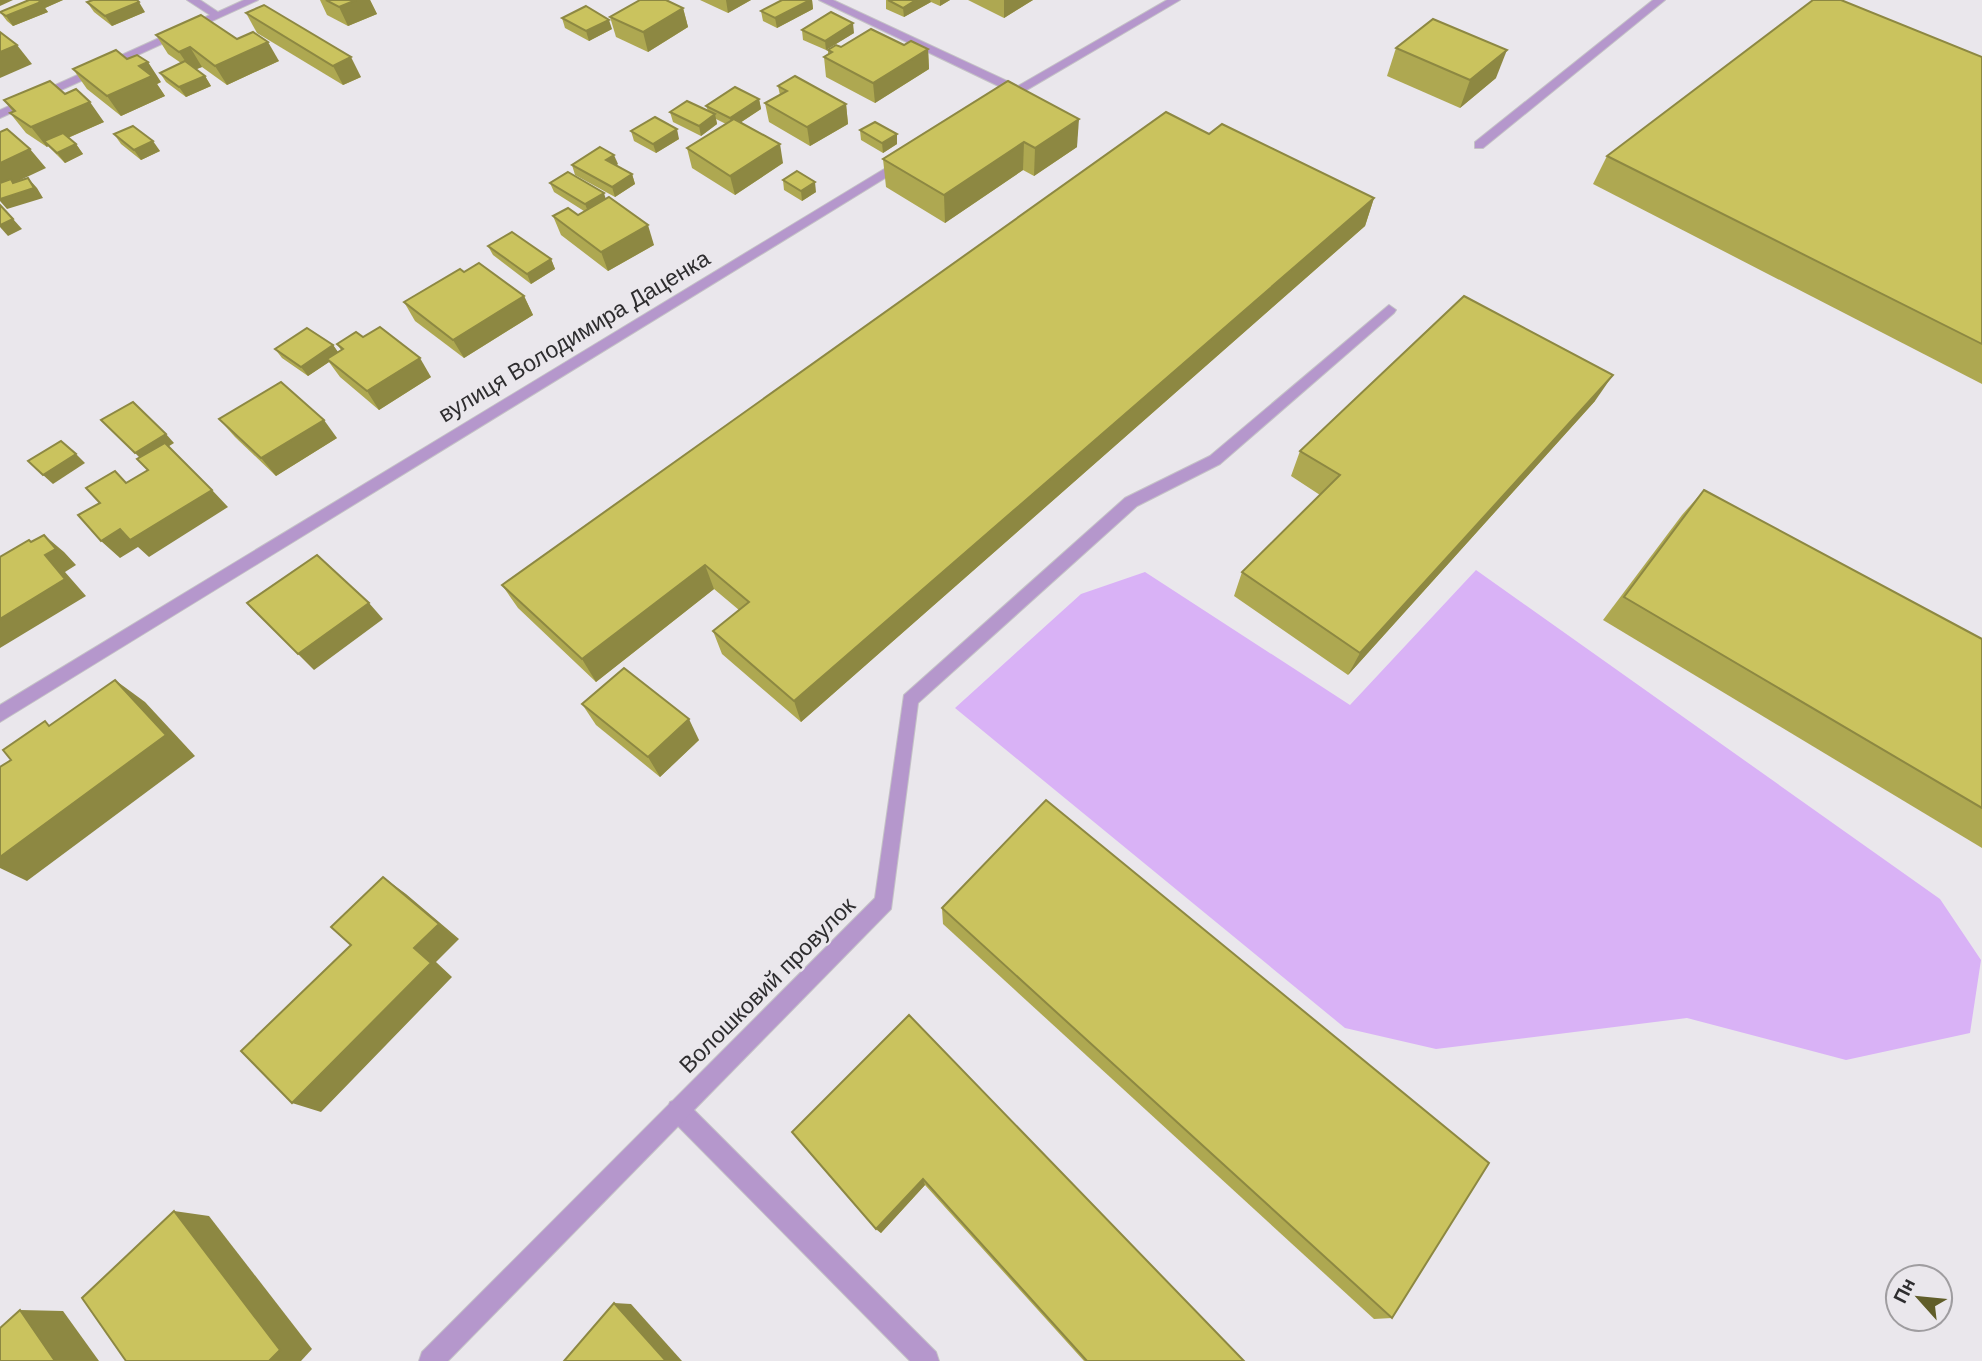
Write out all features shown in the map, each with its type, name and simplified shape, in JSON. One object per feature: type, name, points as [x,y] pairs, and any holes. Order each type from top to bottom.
[{"type":"street","points":[[192,0],[218,16]]},
{"type":"street","points":[[0,114],[253,0]]},
{"type":"street","points":[[824,0],[1018,91]]},
{"type":"street","points":[[994,105],[1175,0]]},
{"type":"street","points":[[1479,145],[1660,0]]},
{"type":"street","name":"вулиця Володимира Даценка","points":[[0,714],[911,156]]},
{"type":"street","name":"Волошковий провулок","points":[[431,1361],[884,902],[910,701],[1130,502],[1215,460],[1389,310]]},
{"type":"street","points":[[678,1110],[927,1361]]},
{"type":"shaded area","points":[[1476,570],[1940,899],[1981,960],[1970,1033],[1846,1060],[1687,1018],[1436,1049],[1345,1028],[955,708],[1081,594],[1145,572],[1350,705]]},
{"type":"building","points":[[29,0],[41,2],[6,16],[0,12]]},
{"type":"building","points":[[326,0],[356,0],[339,7]]},
{"type":"building","points":[[640,0],[666,0],[683,8],[643,32],[610,17]]},
{"type":"building","points":[[782,0],[810,0],[775,18],[761,11]]},
{"type":"building","points":[[888,0],[916,0],[903,8]]},
{"type":"building","points":[[1813,0],[1841,0],[1982,57],[1982,344],[1607,156]]},
{"type":"building","points":[[87,2],[139,2],[105,16]]},
{"type":"building","points":[[264,5],[351,57],[333,66],[246,13]]},
{"type":"building","points":[[586,6],[609,20],[586,31],[562,18]]},
{"type":"building","points":[[831,12],[853,23],[825,41],[802,30]]},
{"type":"building","points":[[201,15],[237,39],[253,32],[268,42],[215,66],[190,47],[179,52],[156,35]]},
{"type":"building","points":[[1433,19],[1507,50],[1470,80],[1396,48]]},
{"type":"building","points":[[871,29],[904,45],[911,41],[928,49],[873,83],[824,57],[832,52],[828,50],[836,45],[841,47]]},
{"type":"building","points":[[0,32],[17,45],[0,52]]},
{"type":"building","points":[[116,50],[127,59],[137,55],[148,62],[139,66],[152,76],[107,96],[73,69]]},
{"type":"building","points":[[185,61],[205,76],[179,87],[160,73]]},
{"type":"building","points":[[795,76],[846,104],[807,127],[765,103],[787,91],[778,86]]},
{"type":"building","points":[[50,81],[65,94],[76,89],[90,102],[31,127],[10,113],[15,111],[4,100]]},
{"type":"building","points":[[1008,81],[1079,119],[1035,148],[1024,142],[944,195],[883,159]]},
{"type":"building","points":[[735,87],[759,99],[730,118],[706,106]]},
{"type":"building","points":[[687,101],[715,114],[699,126],[670,112]]},
{"type":"building","points":[[1166,112],[1209,134],[1222,124],[1374,198],[794,701],[713,631],[749,602],[705,565],[582,659],[502,585]]},
{"type":"building","points":[[655,117],[677,129],[653,144],[631,131]]},
{"type":"building","points":[[734,119],[780,144],[730,176],[687,148]]},
{"type":"building","points":[[875,122],[897,134],[882,143],[860,130]]},
{"type":"building","points":[[133,126],[153,141],[134,150],[114,134]]},
{"type":"building","points":[[7,129],[30,149],[0,163],[0,132]]},
{"type":"building","points":[[63,133],[76,144],[57,153],[44,141]]},
{"type":"building","points":[[600,147],[614,155],[606,160],[632,174],[612,187],[572,165]]},
{"type":"building","points":[[797,171],[815,182],[801,191],[783,180]]},
{"type":"building","points":[[568,172],[604,193],[585,204],[550,183]]},
{"type":"building","points":[[28,178],[34,188],[0,199],[0,183],[11,179],[13,183]]},
{"type":"building","points":[[609,197],[648,225],[601,252],[553,216],[568,208],[578,215]]},
{"type":"building","points":[[0,205],[13,219],[0,225]]},
{"type":"building","points":[[512,232],[551,259],[527,274],[488,246]]},
{"type":"building","points":[[479,263],[524,296],[453,340],[404,302],[460,269],[464,272]]},
{"type":"building","points":[[1464,296],[1613,375],[1360,653],[1242,572],[1340,475],[1300,451]]},
{"type":"building","points":[[380,327],[420,358],[367,391],[327,359],[343,349],[337,344],[356,332],[363,337]]},
{"type":"building","points":[[307,328],[333,345],[301,367],[275,349]]},
{"type":"building","points":[[281,382],[324,420],[261,458],[219,419]]},
{"type":"building","points":[[133,402],[166,434],[135,453],[101,420]]},
{"type":"building","points":[[61,441],[76,454],[43,475],[28,461]]},
{"type":"building","points":[[165,443],[212,490],[130,540],[120,529],[101,541],[78,515],[100,503],[86,488],[115,471],[126,483],[148,470],[137,459]]},
{"type":"building","points":[[1704,490],[1982,639],[1982,808],[1624,597]]},
{"type":"building","points":[[44,535],[56,549],[45,555],[65,579],[0,619],[0,557],[29,540],[31,542]]},
{"type":"building","points":[[317,555],[369,603],[298,654],[247,603]]},
{"type":"building","points":[[624,668],[689,719],[648,757],[582,704]]},
{"type":"building","points":[[115,680],[166,735],[0,857],[0,767],[11,760],[3,750],[45,721],[49,726]]},
{"type":"building","points":[[1046,800],[1489,1163],[1392,1318],[942,908]]},
{"type":"building","points":[[383,877],[439,924],[414,948],[431,963],[292,1103],[241,1051],[351,945],[331,927]]},
{"type":"building","points":[[909,1015],[1244,1361],[1087,1361],[923,1179],[876,1229],[792,1132]]},
{"type":"building","points":[[174,1211],[280,1350],[269,1361],[126,1361],[82,1298]]},
{"type":"building","points":[[614,1303],[666,1361],[564,1361]]},
{"type":"building","points":[[20,1310],[55,1361],[0,1361],[0,1328]]}]
